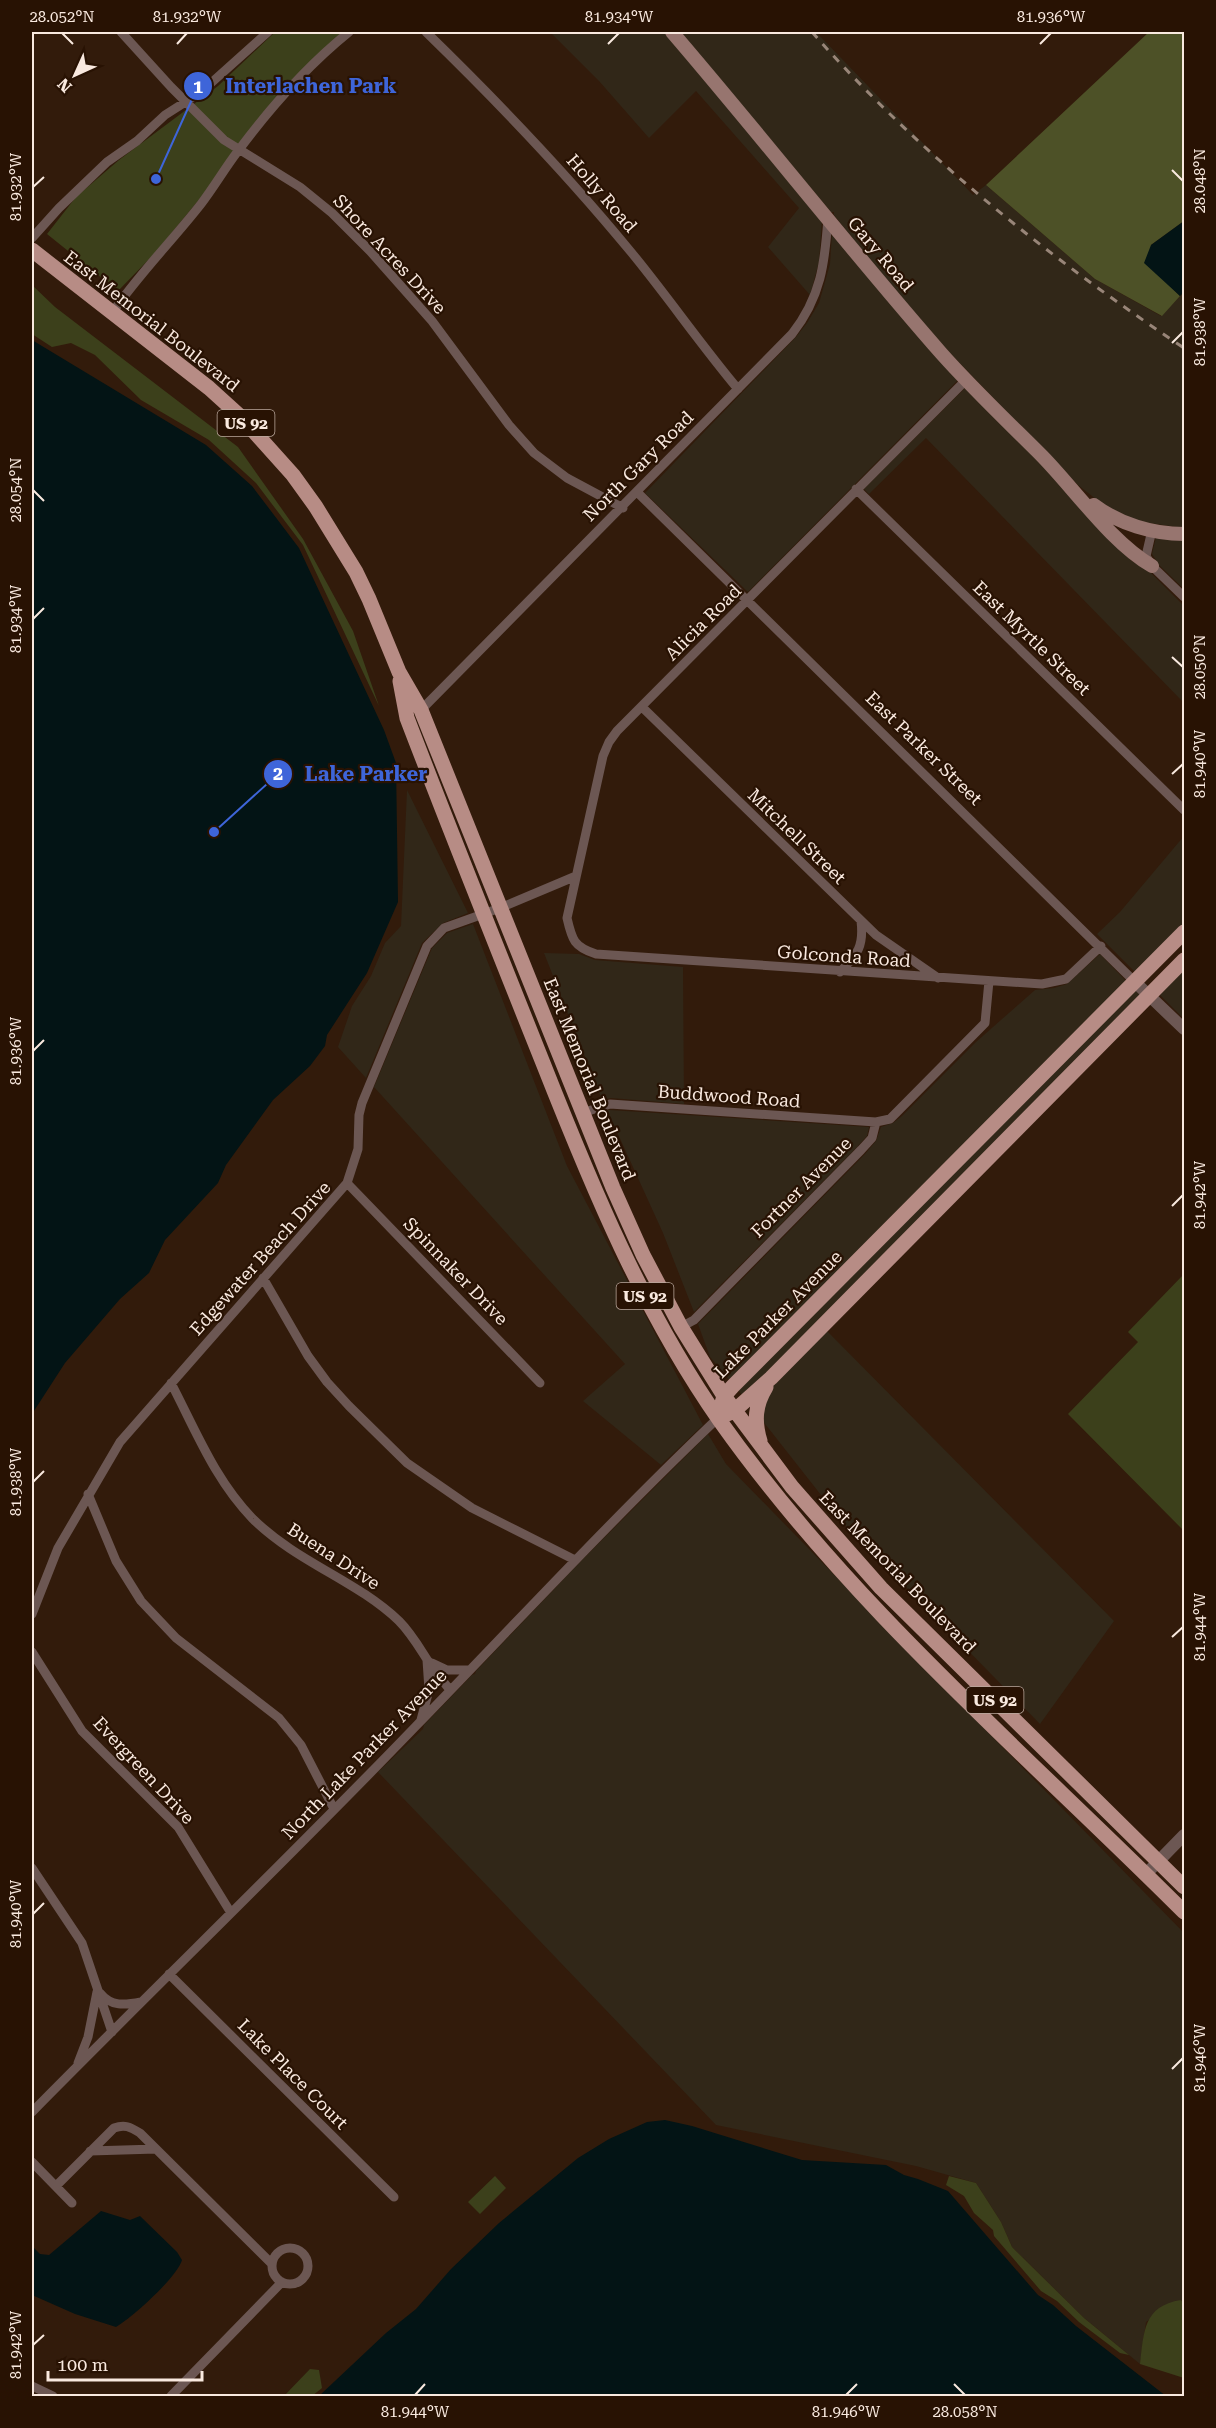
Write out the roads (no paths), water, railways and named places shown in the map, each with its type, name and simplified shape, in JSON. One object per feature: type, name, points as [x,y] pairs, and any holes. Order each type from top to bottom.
[{"type":"main road","name":"Gary Road","points":[[672,32],[867,266],[967,379],[1074,489]]},
{"type":"main road","name":"East Memorial Boulevard","points":[[32,250],[209,388],[241,417],[293,475],[316,507],[356,572],[400,679],[407,718],[580,1158],[613,1233],[658,1320],[718,1418],[804,1531],[869,1603],[1185,1912]]},
{"type":"main road","points":[[1074,489],[1108,516],[1152,530],[1185,534]]},
{"type":"main road","points":[[1074,489],[1125,545],[1152,566]]},
{"type":"main road","name":"East Memorial Boulevard","points":[[400,679],[422,710],[582,1113],[628,1222],[681,1327],[724,1396],[763,1450],[819,1520],[861,1566],[1185,1887]]},
{"type":"main road","name":"Lake Parker Avenue","points":[[718,1418],[724,1396],[1185,932]]},
{"type":"main road","points":[[718,1418],[734,1411],[771,1378],[1185,960]]},
{"type":"main road","points":[[763,1450],[756,1428],[756,1409],[771,1378]]},
{"type":"main road","points":[[931,1664],[962,1681],[975,1680]]},
{"type":"street","name":"Shore Acres Drive","points":[[121,32],[224,140],[300,187],[332,213],[426,314],[509,425],[534,453],[567,478],[623,508]]},
{"type":"street","points":[[32,238],[59,208],[107,162],[137,141],[165,115],[238,60],[268,32]]},
{"type":"street","points":[[112,313],[133,282],[178,233],[239,150],[284,95],[349,32]]},
{"type":"street","name":"Holly Road","points":[[426,32],[510,116],[588,201],[672,302],[738,389]]},
{"type":"street","name":"North Gary Road","points":[[422,710],[792,334],[814,301],[825,263],[828,218]]},
{"type":"street","name":"Alicia Road","points":[[575,942],[567,918],[603,756],[617,731],[967,379]]},
{"type":"street","name":"East Myrtle Street","points":[[856,489],[1185,810]]},
{"type":"street","name":"East Parker Street","points":[[638,493],[1185,1029]]},
{"type":"street","points":[[1152,530],[1146,556],[1152,566],[1185,597]]},
{"type":"street","name":"Mitchell Street","points":[[642,707],[876,936],[938,978]]},
{"type":"street","name":"Edgewater Beach Drive","points":[[32,1614],[58,1548],[120,1442],[347,1183],[358,1149],[359,1115],[362,1103],[427,946],[444,928],[500,908],[576,876]]},
{"type":"street","points":[[840,972],[860,948],[863,933],[861,921]]},
{"type":"street","name":"Golconda Road","points":[[575,942],[585,950],[596,954],[1042,984],[1066,979],[1101,946]]},
{"type":"street","points":[[876,1122],[890,1119],[899,1112],[982,1027],[987,1016],[989,981]]},
{"type":"street","name":"Buddwood Road","points":[[582,1113],[610,1104],[876,1122]]},
{"type":"street","name":"Fortner Avenue","points":[[681,1327],[694,1320],[861,1150],[872,1138],[876,1122]]},
{"type":"street","name":"Spinnaker Drive","points":[[347,1183],[540,1383]]},
{"type":"street","points":[[263,1278],[308,1356],[327,1382],[407,1463],[472,1508],[575,1560]]},
{"type":"street","name":"Buena Drive","points":[[171,1383],[211,1464],[239,1503],[282,1545],[386,1610],[413,1637],[450,1690]]},
{"type":"street","name":"North Lake Parker Avenue","points":[[32,2112],[420,1722],[575,1560],[718,1418]]},
{"type":"street","points":[[88,1494],[116,1562],[141,1601],[176,1638],[279,1718],[301,1745],[334,1809]]},
{"type":"street","name":"Evergreen Drive","points":[[32,1652],[94,1746],[178,1827],[231,1913]]},
{"type":"street","points":[[427,1660],[447,1670],[470,1670]]},
{"type":"street","points":[[420,1722],[429,1690],[427,1660]]},
{"type":"street","points":[[1146,1874],[1185,1835]]},
{"type":"street","points":[[32,1868],[82,1942],[112,2032]]},
{"type":"street","name":"Lake Place Court","points":[[169,1974],[394,2197]]},
{"type":"street","points":[[98,1990],[103,1997],[113,2003],[124,2005],[141,2002]]},
{"type":"street","points":[[76,2067],[88,2037],[98,1990]]},
{"type":"street","points":[[56,2186],[114,2128],[122,2125],[140,2133],[272,2264],[274,2274],[282,2282],[292,2284],[303,2279],[308,2269],[306,2258],[298,2250],[287,2249],[277,2254],[272,2264]]},
{"type":"street","points":[[90,2151],[156,2149]]},
{"type":"street","points":[[32,2162],[72,2204]]},
{"type":"street","points":[[171,2397],[282,2282]]},
{"type":"street","points":[[32,2386],[53,2397]]},
{"type":"railway","points":[[812,32],[897,120],[988,202],[1084,278],[1184,348]]},
{"type":"place","name":"Interlachen Park","points":[[156,179]]},
{"type":"place","name":"Lake Parker","points":[[214,832]]}]
